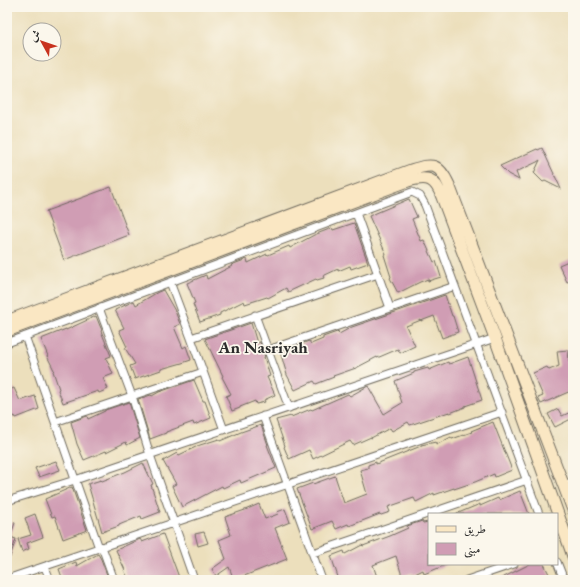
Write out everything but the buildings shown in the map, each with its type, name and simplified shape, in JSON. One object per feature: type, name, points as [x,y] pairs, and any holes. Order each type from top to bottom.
[{"type":"street","points":[[7,321],[411,170],[422,166],[433,166],[441,171],[449,185],[568,481],[573,510]]},
{"type":"street","points":[[7,331],[408,181],[428,178],[439,190],[495,338],[558,513]]},
{"type":"street","points":[[7,343],[412,192],[420,196],[425,204],[539,513]]},
{"type":"street","points":[[356,213],[390,308]]},
{"type":"street","points":[[191,338],[378,274]]},
{"type":"street","points":[[170,282],[224,430]]},
{"type":"street","points":[[268,350],[455,286]]},
{"type":"street","points":[[99,308],[132,396],[150,455],[194,580]]},
{"type":"street","points":[[255,315],[289,408]]},
{"type":"street","points":[[25,336],[75,480],[114,580]]},
{"type":"street","points":[[7,501],[150,455],[495,338]]},
{"type":"street","points":[[55,422],[203,372]]},
{"type":"street","points":[[7,579],[502,412]]},
{"type":"street","points":[[263,416],[322,580]]},
{"type":"street","points":[[430,513],[527,480]]},
{"type":"street","points":[[313,553],[428,514]]},
{"type":"street","points":[[558,514],[573,556]]},
{"type":"street","points":[[467,580],[511,565]]},
{"type":"street","points":[[558,565],[564,580]]},
{"type":"street","points":[[45,567],[50,580]]},
{"type":"district","name":"An Nasriyah","points":[[263,347]]}]
